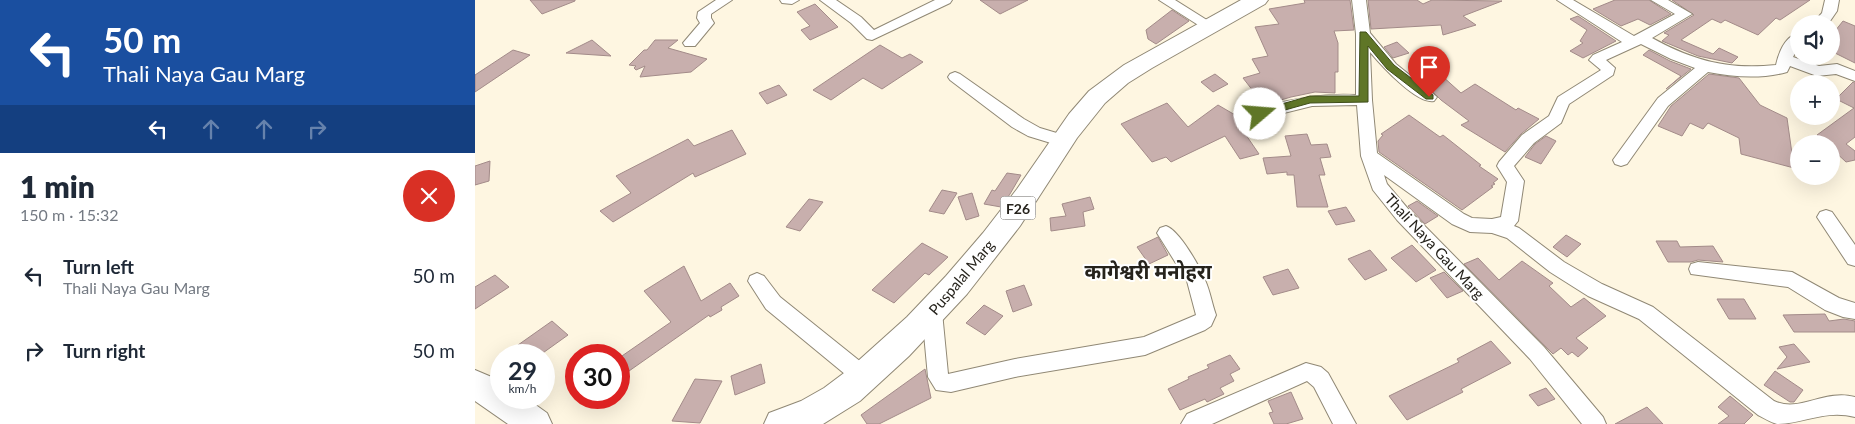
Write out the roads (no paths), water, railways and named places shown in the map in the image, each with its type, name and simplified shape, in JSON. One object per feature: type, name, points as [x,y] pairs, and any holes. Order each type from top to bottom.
[{"type":"main road","name":"Puspalal Marg","points":[[781,424],[830,403],[864,377],[932,312],[971,268],[1027,195],[1095,99],[1114,82],[1151,57],[1211,27],[1234,12],[1258,0]]},
{"type":"main road","points":[[475,385],[493,393],[535,424]]},
{"type":"street","points":[[690,43],[707,23],[704,18],[705,12],[725,0]]},
{"type":"street","points":[[787,0],[792,0]]},
{"type":"street","points":[[827,0],[847,14],[872,36],[945,0]]},
{"type":"street","points":[[839,0],[847,14]]},
{"type":"street","points":[[917,0],[931,7]]},
{"type":"street","points":[[1166,0],[1211,27]]},
{"type":"street","name":"Thali Naya Gau Marg","points":[[1359,0],[1363,34],[1369,156],[1379,186],[1403,215],[1537,353],[1595,424]]},
{"type":"street","points":[[1564,0],[1638,40],[1704,67],[1759,72],[1782,69],[1790,48]]},
{"type":"street","points":[[1492,226],[1509,220],[1516,181],[1505,166],[1513,154],[1528,139],[1555,119],[1563,101],[1608,72],[1608,68],[1596,60],[1638,40],[1685,14],[1658,0]]},
{"type":"street","points":[[1828,15],[1833,5],[1832,0]]},
{"type":"street","points":[[1363,34],[1391,67],[1429,97]]},
{"type":"street","points":[[1785,59],[1817,71],[1837,69],[1855,76]]},
{"type":"street","points":[[1621,160],[1663,102],[1704,67]]},
{"type":"street","points":[[955,77],[1017,124],[1034,132],[1064,141]]},
{"type":"street","points":[[1260,114],[1310,100],[1337,98],[1365,100]]},
{"type":"street","points":[[1369,156],[1458,219],[1470,225],[1492,226],[1513,233],[1557,266],[1595,290],[1646,313],[1766,408],[1779,415],[1790,415],[1838,402],[1855,407]]},
{"type":"street","points":[[1826,217],[1855,259]]},
{"type":"street","points":[[932,312],[938,377],[943,383],[951,383],[1015,368],[1145,346],[1198,324],[1204,320],[1206,315],[1196,280],[1166,233]]},
{"type":"street","points":[[1698,269],[1792,280],[1832,304],[1843,309],[1855,311]]},
{"type":"street","points":[[757,281],[773,303],[864,377]]},
{"type":"street","points":[[1192,424],[1306,372],[1314,374],[1321,380],[1345,424]]},
{"type":"district","name":"कागेश्वरी मनोहरा","points":[[1148,271]]}]
